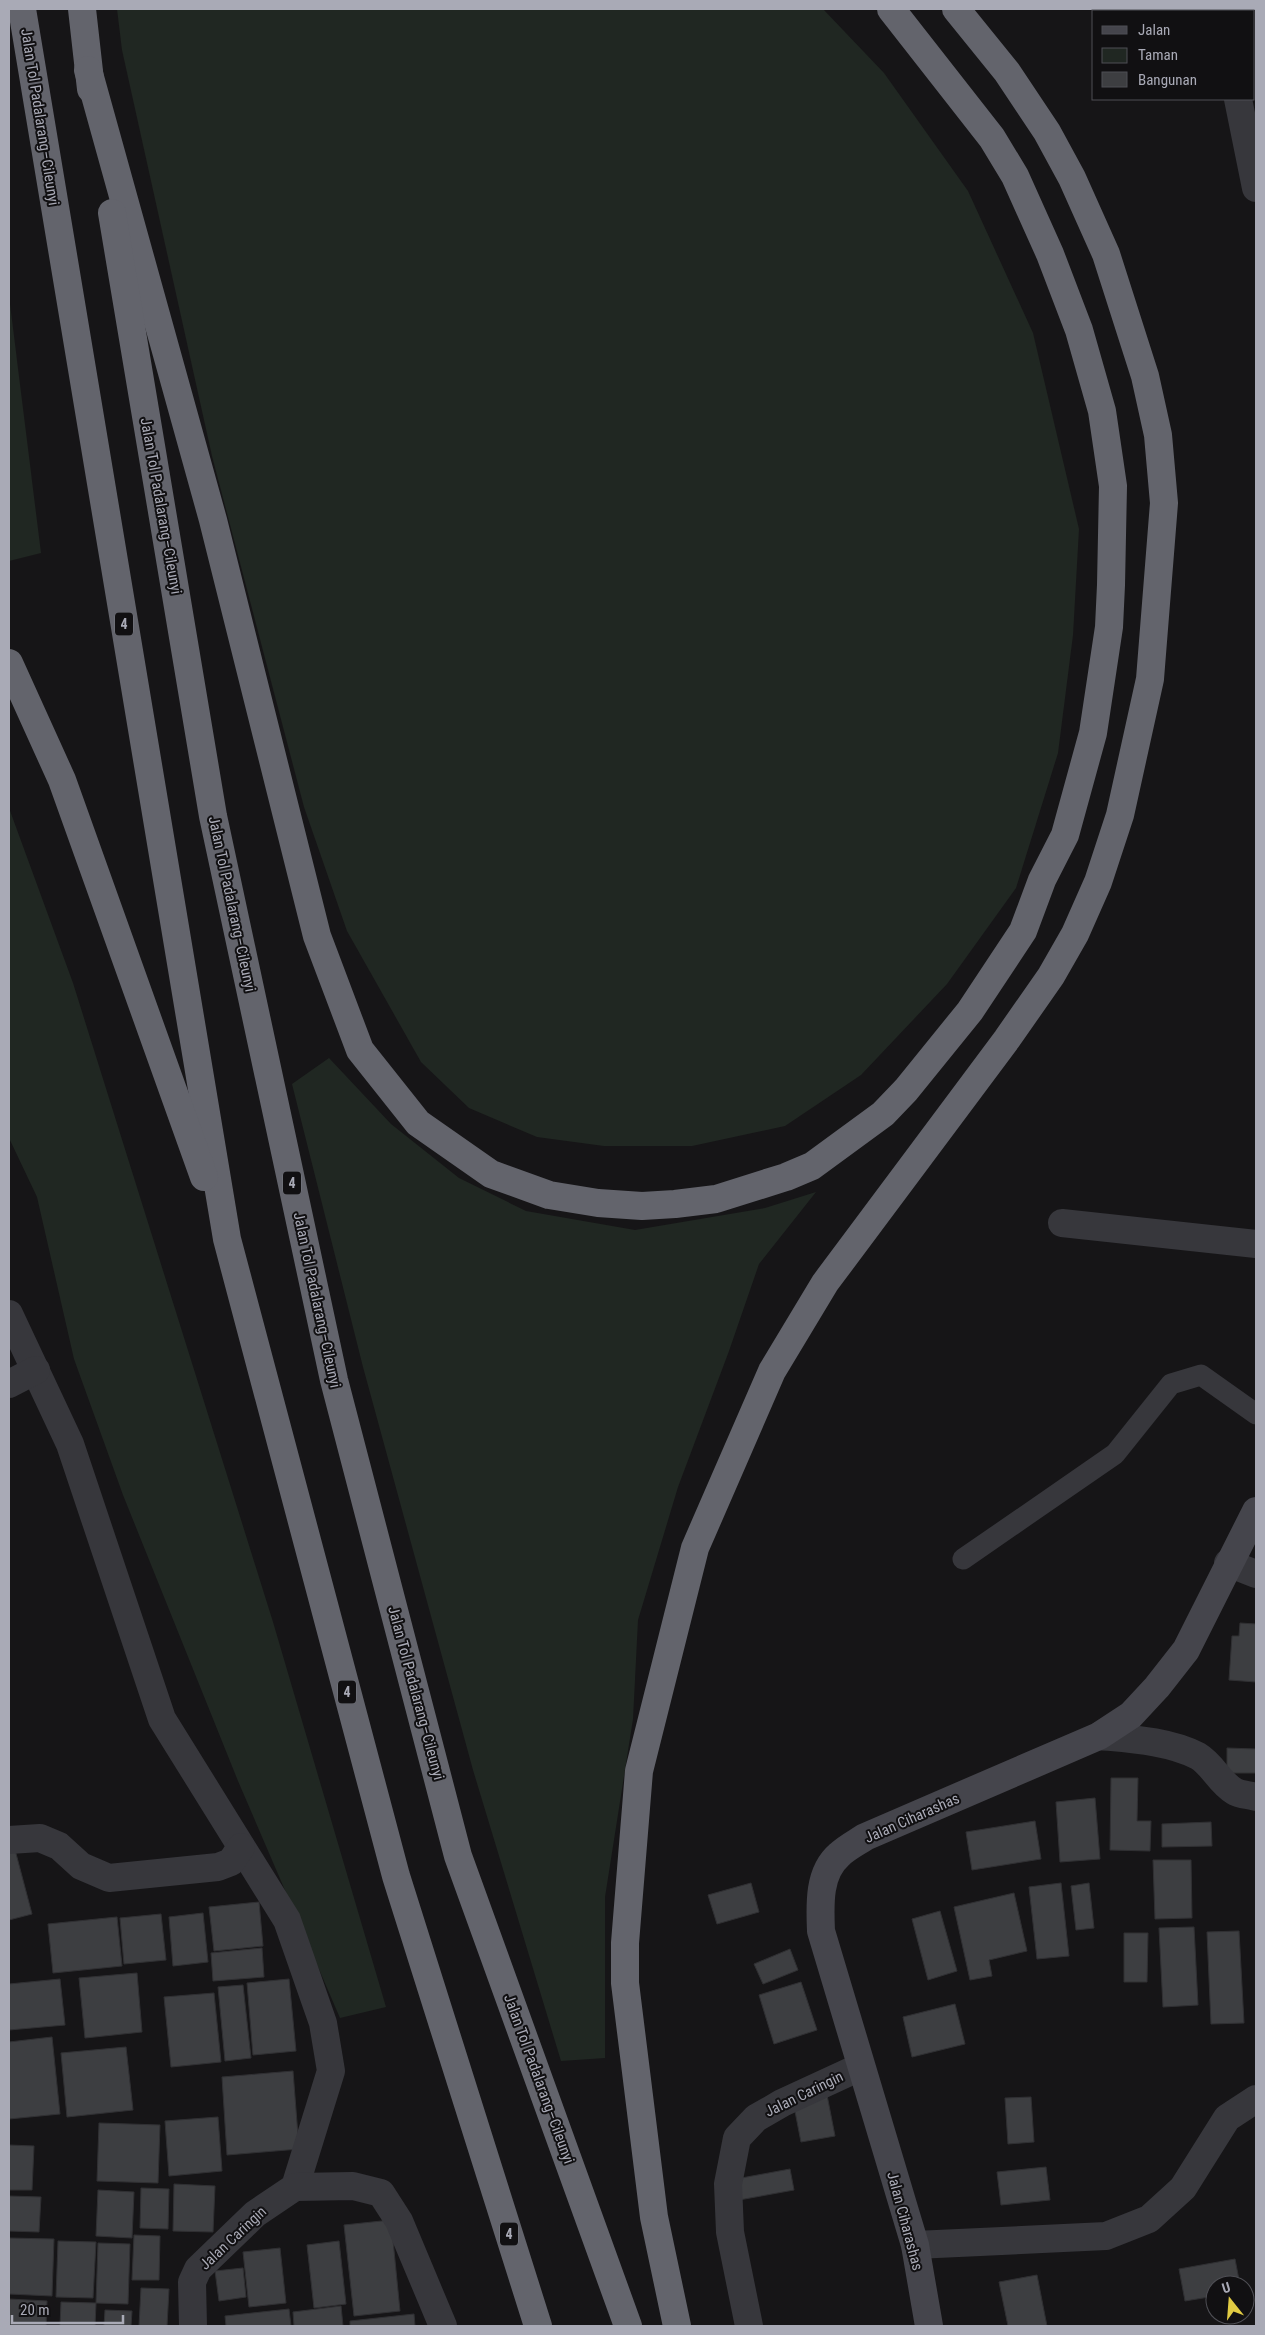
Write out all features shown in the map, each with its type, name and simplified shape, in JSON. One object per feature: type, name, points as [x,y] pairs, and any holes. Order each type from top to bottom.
[{"type":"highway","name":"Jalan Tol Padalarang–Cileunyi","points":[[22,9],[227,1239],[396,1876],[538,2326]]},
{"type":"highway","name":"Jalan Tol Padalarang–Cileunyi","points":[[82,9],[88,70],[213,816],[334,1380],[458,1856],[628,2326]]},
{"type":"highway","points":[[88,70],[213,520],[317,936],[360,1050],[418,1123],[491,1174],[549,1195],[642,1206],[676,1204],[716,1198],[786,1177],[812,1166],[883,1114],[906,1090],[970,1011],[1023,931],[1042,880],[1065,835],[1093,733],[1108,637],[1111,585],[1113,486],[1102,411],[1079,330],[1050,254],[1015,176],[992,138],[975,115],[891,9]]},
{"type":"highway","points":[[677,2326],[654,2217],[624,1983],[625,1943],[639,1771],[695,1548],[772,1371],[825,1283],[1007,1039],[1051,976],[1075,934],[1098,882],[1120,815],[1150,679],[1164,503],[1158,435],[1145,376],[1106,254],[1072,178],[1047,132],[1007,72],[956,9]]},
{"type":"highway","points":[[9,663],[62,780],[163,1066],[227,1239]]},
{"type":"street","points":[[1238,100],[1256,188]]},
{"type":"street","points":[[1062,1223],[1256,1244]]},
{"type":"street","points":[[9,1314],[70,1444],[162,1719],[287,1920],[323,2023],[331,2071],[294,2188],[353,2186],[381,2193],[399,2221],[444,2326]]},
{"type":"street","points":[[9,1384],[36,1370]]},
{"type":"street","name":"Jalan Ciharashas","points":[[929,2326],[914,2245],[821,1931],[820,1902],[825,1873],[837,1856],[865,1837],[1099,1736],[1131,1715],[1157,1687],[1186,1650],[1228,1563],[1256,1511]]},
{"type":"street","points":[[1228,1563],[1256,1574]]},
{"type":"street","points":[[1099,1736],[1130,1739],[1174,1748],[1197,1756],[1210,1764],[1219,1777],[1234,1791],[1256,1797]]},
{"type":"street","points":[[9,1840],[40,1838],[59,1846],[81,1866],[109,1878],[218,1867],[231,1862],[240,1847]]},
{"type":"street","name":"Jalan Caringin","points":[[749,2326],[730,2232],[728,2184],[737,2138],[756,2118],[782,2103],[860,2067]]},
{"type":"street","points":[[914,2245],[1106,2236],[1149,2219],[1183,2188],[1227,2118],[1256,2098]]},
{"type":"street","name":"Jalan Caringin","points":[[192,2326],[192,2282],[198,2269],[255,2214],[294,2188]]},
{"type":"lane","points":[[963,1559],[1115,1454],[1171,1384],[1201,1375],[1256,1414]]},
{"type":"green space","points":[[117,9],[823,9],[884,73],[968,191],[1033,333],[1079,529],[1073,635],[1058,753],[1016,888],[947,984],[861,1075],[785,1126],[692,1146],[604,1146],[537,1137],[469,1108],[421,1062],[347,931],[304,807],[212,456],[122,50]]},
{"type":"green space","points":[[9,296],[41,553],[9,561]]},
{"type":"green space","points":[[9,808],[73,983],[273,1622],[386,2007],[340,2018],[238,1781],[123,1495],[74,1359],[37,1197],[9,1138]]},
{"type":"green space","points":[[329,1058],[391,1124],[459,1178],[526,1211],[635,1230],[765,1208],[816,1192],[759,1264],[729,1351],[678,1487],[638,1620],[633,1719],[605,1897],[605,2058],[561,2061],[473,1770],[363,1367],[292,1084]]},
{"type":"building","points":[[1240,1623],[1256,1624],[1256,1682],[1229,1680],[1232,1636],[1239,1636]]},
{"type":"building","points":[[1227,1748],[1256,1749],[1256,1773],[1227,1773]]},
{"type":"building","points":[[1111,1778],[1138,1778],[1137,1821],[1151,1821],[1150,1851],[1110,1850]]},
{"type":"building","points":[[1095,1798],[1100,1859],[1060,1862],[1056,1802]]},
{"type":"building","points":[[1035,1821],[1041,1859],[972,1870],[966,1832]]},
{"type":"building","points":[[1211,1822],[1212,1846],[1162,1847],[1162,1824]]},
{"type":"building","points":[[14,1846],[32,1914],[9,1920],[9,1848]]},
{"type":"building","points":[[1153,1860],[1191,1860],[1192,1918],[1155,1919]]},
{"type":"building","points":[[751,1883],[759,1912],[717,1924],[708,1895]]},
{"type":"building","points":[[1061,1883],[1069,1956],[1037,1959],[1029,1887]]},
{"type":"building","points":[[1089,1883],[1094,1928],[1076,1930],[1071,1886]]},
{"type":"building","points":[[1014,1893],[1027,1951],[989,1960],[992,1976],[970,1980],[954,1907]]},
{"type":"building","points":[[259,1902],[263,1946],[214,1951],[209,1907]]},
{"type":"building","points":[[940,1911],[957,1971],[928,1980],[912,1919]]},
{"type":"building","points":[[203,1913],[208,1962],[173,1966],[169,1917]]},
{"type":"building","points":[[161,1914],[166,1960],[124,1964],[120,1918]]},
{"type":"building","points":[[117,1917],[122,1966],[53,1973],[48,1924]]},
{"type":"building","points":[[1194,1927],[1198,2005],[1163,2007],[1159,1928]]},
{"type":"building","points":[[1239,1931],[1244,2023],[1211,2024],[1207,1932]]},
{"type":"building","points":[[1124,1933],[1148,1933],[1147,1982],[1124,1982]]},
{"type":"building","points":[[262,1948],[264,1977],[213,1981],[211,1953]]},
{"type":"building","points":[[790,1949],[798,1970],[763,1984],[754,1964]]},
{"type":"building","points":[[137,1973],[142,2032],[85,2038],[79,1978]]},
{"type":"building","points":[[60,1979],[65,2025],[9,2030],[9,1984]]},
{"type":"building","points":[[289,1979],[296,2051],[253,2055],[247,1983]]},
{"type":"building","points":[[801,1982],[817,2030],[774,2044],[759,1995]]},
{"type":"building","points":[[243,1985],[251,2058],[225,2061],[218,1987]]},
{"type":"building","points":[[214,1993],[221,2062],[171,2067],[164,1997]]},
{"type":"building","points":[[955,2004],[965,2044],[912,2057],[903,2017]]},
{"type":"building","points":[[52,2037],[60,2114],[9,2119],[9,2042]]},
{"type":"building","points":[[126,2047],[133,2110],[67,2117],[61,2053]]},
{"type":"building","points":[[293,2071],[299,2149],[227,2155],[222,2077]]},
{"type":"building","points":[[827,2095],[835,2136],[801,2142],[793,2101]]},
{"type":"building","points":[[1031,2097],[1034,2142],[1008,2144],[1005,2098]]},
{"type":"building","points":[[218,2117],[222,2171],[169,2176],[165,2121]]},
{"type":"building","points":[[99,2123],[160,2125],[158,2183],[97,2181]]},
{"type":"building","points":[[9,2145],[34,2146],[32,2190],[9,2190]]},
{"type":"building","points":[[1046,2167],[1050,2200],[1001,2205],[997,2172]]},
{"type":"building","points":[[790,2169],[794,2190],[739,2200],[736,2179]]},
{"type":"building","points":[[174,2184],[215,2186],[213,2232],[173,2231]]},
{"type":"building","points":[[141,2188],[169,2189],[168,2229],[140,2228]]},
{"type":"building","points":[[98,2190],[134,2192],[132,2238],[96,2236]]},
{"type":"building","points":[[9,2196],[41,2197],[39,2232],[9,2231]]},
{"type":"building","points":[[391,2220],[400,2311],[354,2316],[344,2225]]},
{"type":"building","points":[[134,2235],[160,2236],[159,2280],[132,2280]]},
{"type":"building","points":[[9,2238],[54,2239],[52,2296],[9,2294]]},
{"type":"building","points":[[58,2241],[96,2242],[93,2298],[56,2297]]},
{"type":"building","points":[[339,2241],[346,2304],[314,2308],[307,2245]]},
{"type":"building","points":[[98,2243],[130,2244],[128,2304],[96,2303]]},
{"type":"building","points":[[280,2248],[286,2303],[249,2307],[243,2252]]},
{"type":"building","points":[[1235,2259],[1238,2275],[1205,2275],[1205,2298],[1185,2301],[1179,2269]]},
{"type":"building","points":[[243,2268],[246,2297],[219,2301],[215,2271]]},
{"type":"building","points":[[1037,2275],[1047,2326],[1008,2326],[999,2282]]},
{"type":"building","points":[[141,2288],[169,2289],[167,2326],[139,2326]]},
{"type":"building","points":[[9,2299],[47,2301],[46,2326],[9,2326]]},
{"type":"building","points":[[61,2302],[96,2303],[95,2326],[60,2326]]},
{"type":"building","points":[[341,2306],[343,2326],[294,2326],[293,2312]]},
{"type":"building","points":[[289,2309],[291,2326],[226,2326],[225,2316]]},
{"type":"building","points":[[105,2310],[132,2311],[131,2326],[104,2326]]},
{"type":"building","points":[[414,2314],[415,2326],[350,2326],[350,2321]]}]
